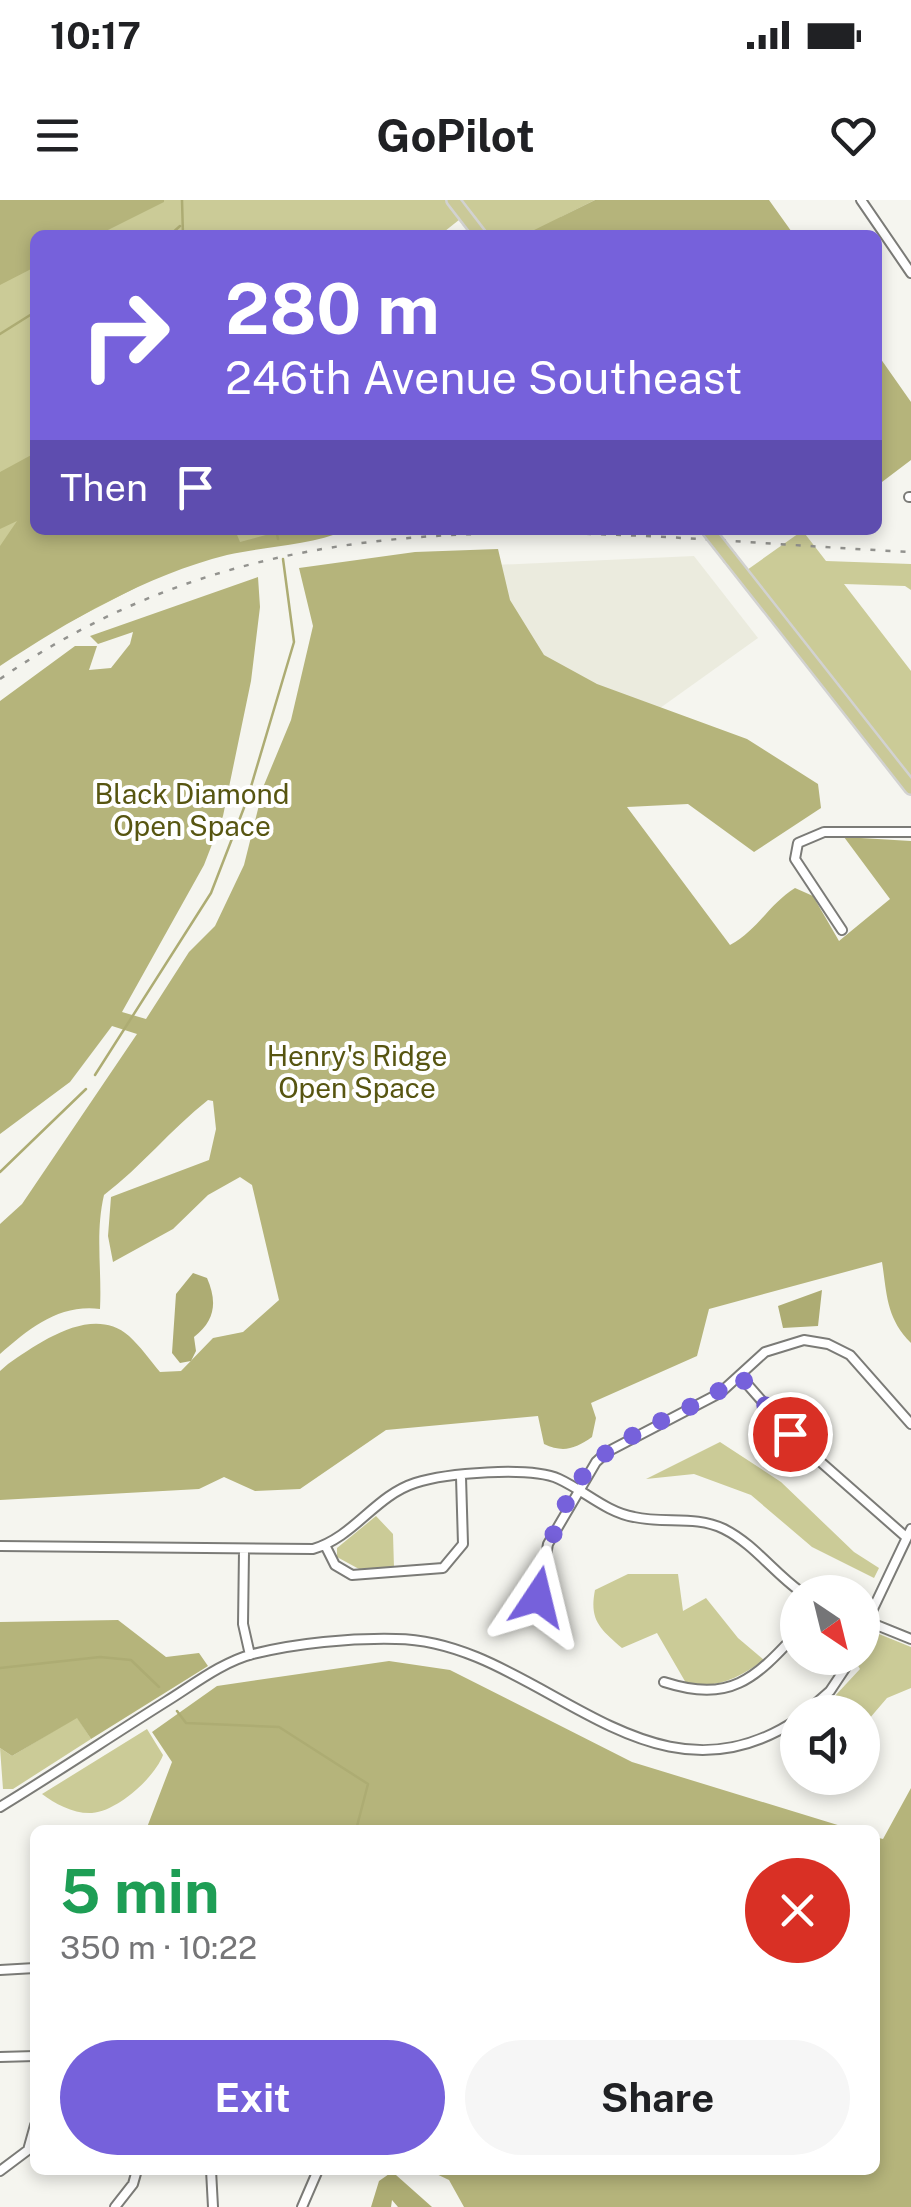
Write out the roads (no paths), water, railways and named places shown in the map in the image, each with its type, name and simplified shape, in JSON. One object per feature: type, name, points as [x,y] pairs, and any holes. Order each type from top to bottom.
[{"type":"main road","points":[[453,200],[476,230]]},
{"type":"main road","points":[[712,535],[911,788]]},
{"type":"street","points":[[861,200],[882,230]]},
{"type":"street","points":[[882,231],[911,273]]},
{"type":"street","points":[[842,930],[795,860],[798,843],[824,832],[911,832]]},
{"type":"street","points":[[536,1612],[548,1544],[578,1489],[608,1452],[699,1406],[765,1352],[804,1340],[828,1344],[850,1355],[911,1424]]},
{"type":"street","points":[[740,1376],[798,1442],[908,1533],[880,1590]]},
{"type":"street","points":[[0,1546],[244,1551],[326,1545],[410,1484],[539,1474],[632,1517],[700,1520],[720,1527],[747,1544],[782,1575]]},
{"type":"street","points":[[326,1545],[335,1566],[352,1575],[442,1568],[463,1544],[462,1478]]},
{"type":"street","points":[[244,1551],[243,1624],[250,1654]]},
{"type":"street","points":[[880,1627],[911,1639]]},
{"type":"street","points":[[1,1803],[199,1681],[250,1654],[367,1639],[437,1644],[626,1733],[672,1748],[697,1751],[741,1745],[780,1727]]},
{"type":"street","points":[[664,1682],[704,1692],[737,1684],[759,1673],[780,1651]]},
{"type":"street","points":[[825,1695],[841,1675]]},
{"type":"street","points":[[0,1970],[30,1968]]},
{"type":"street","points":[[0,2057],[30,2056]]},
{"type":"street","points":[[0,2171],[28,2150],[30,2143]]},
{"type":"street","points":[[115,2207],[136,2175]]},
{"type":"street","points":[[211,2175],[213,2207]]},
{"type":"street","points":[[302,2207],[316,2175]]},
{"type":"waterway","points":[[182,200],[183,230]]},
{"type":"waterway","points":[[176,230],[180,226]]},
{"type":"waterway","points":[[0,334],[30,315]]},
{"type":"waterway","points":[[277,535],[278,539]]},
{"type":"waterway","points":[[95,1075],[211,893],[247,800],[294,642],[283,559]]},
{"type":"waterway","points":[[0,1172],[86,1089]]},
{"type":"waterway","points":[[0,1668],[100,1657],[131,1660],[159,1687]]},
{"type":"waterway","points":[[177,1711],[186,1723],[279,1727],[368,1784],[357,1825]]},
{"type":"railway","points":[[0,679],[108,616],[217,574],[328,548],[479,535]]},
{"type":"railway","points":[[614,535],[911,552]]},
{"type":"park label","name":"Black Diamond Open Space","points":[[192,809]]},
{"type":"park label","name":"Henry's Ridge Open Space","points":[[357,1071]]}]
